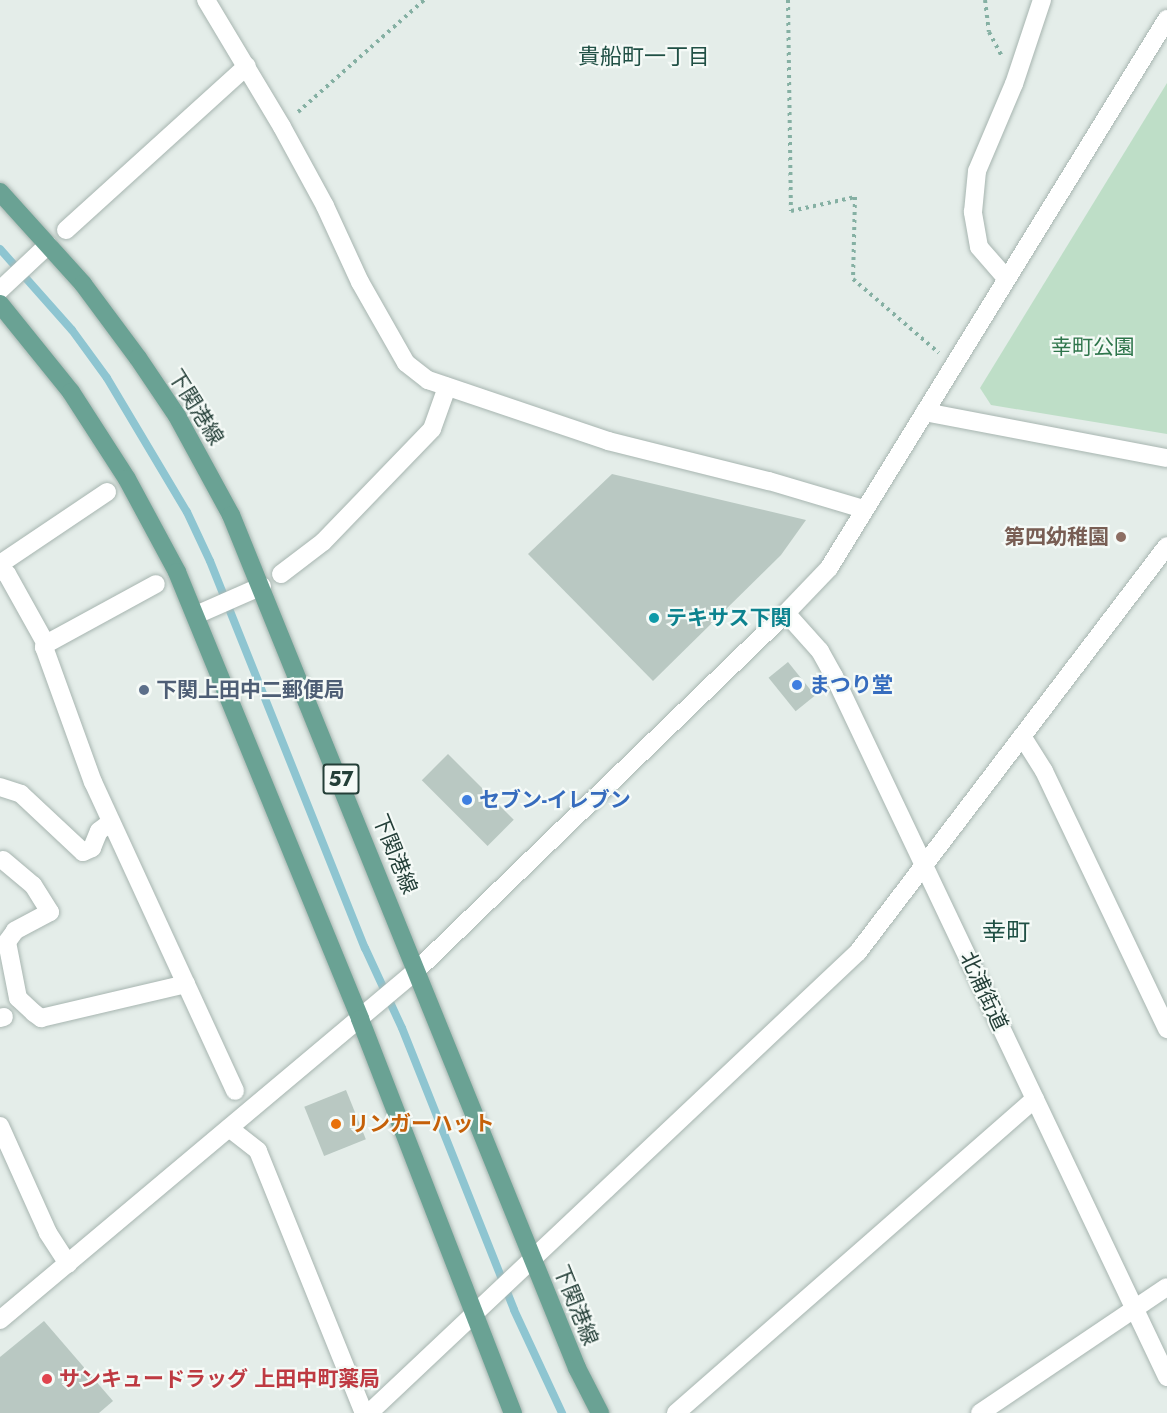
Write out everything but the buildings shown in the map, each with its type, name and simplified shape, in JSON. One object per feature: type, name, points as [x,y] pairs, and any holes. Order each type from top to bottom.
[{"type":"main road","name":"下関港線","points":[[0,192],[97,302],[177,416],[231,515],[262,586],[417,970],[527,1264],[600,1413]]},
{"type":"main road","points":[[1,293],[71,392],[127,478],[204,612],[360,1019],[480,1306],[513,1413]]},
{"type":"street","points":[[206,0],[282,127],[393,344],[406,363],[428,380],[608,441],[769,481],[863,509]]},
{"type":"street","points":[[1006,278],[979,247],[973,212],[977,171],[1014,84],[1042,0]]},
{"type":"street","points":[[0,1320],[417,970],[786,613],[828,568],[1167,19]]},
{"type":"street","points":[[66,231],[247,66]]},
{"type":"street","points":[[1,293],[48,245]]},
{"type":"street","points":[[281,574],[323,542],[432,429],[447,387]]},
{"type":"street","points":[[925,412],[1167,459]]},
{"type":"street","points":[[0,564],[107,492]]},
{"type":"street","points":[[369,1413],[858,952],[1167,546]]},
{"type":"street","points":[[0,570],[7,574],[46,644],[44,647],[93,782],[236,1091]]},
{"type":"street","points":[[46,644],[156,584]]},
{"type":"street","points":[[204,612],[262,586]]},
{"type":"street","name":"北浦街道","points":[[786,613],[820,651],[834,676],[1167,1377]]},
{"type":"street","points":[[1022,736],[1044,771],[1167,1029]]},
{"type":"street","points":[[0,787],[21,794],[83,852],[92,848],[99,831],[111,822]]},
{"type":"street","points":[[3,860],[33,885],[50,912],[4,938],[18,998],[41,1018],[186,984]]},
{"type":"street","points":[[676,1413],[1035,1099]]},
{"type":"street","points":[[0,1126],[48,1233],[68,1264]]},
{"type":"street","points":[[229,1128],[258,1151],[364,1413]]},
{"type":"street","points":[[980,1413],[1167,1287]]},
{"type":"path","points":[[282,127],[424,0]]},
{"type":"path","points":[[788,0],[791,211],[855,197],[853,279],[953,365]]},
{"type":"path","points":[[985,0],[989,32],[1002,59]]},
{"type":"green space","name":"幸町公園","points":[[1167,83],[1167,434],[991,405],[980,388]]},
{"type":"waterway","points":[[0,249],[72,330],[107,378],[187,512],[210,561],[365,948],[402,1028],[514,1310],[562,1413]]},
{"type":"place","name":"第四幼稚園","points":[[1121,537]]},
{"type":"place","name":"テキサス下関","points":[[654,618]]},
{"type":"place","name":"まつり堂","points":[[797,685]]},
{"type":"place","name":"下関上田中二郵便局","points":[[144,690]]},
{"type":"place","name":"セブン-イレブン","points":[[467,800]]},
{"type":"place","name":"リンガーハット","points":[[336,1124]]},
{"type":"place","name":"サンキュードラッグ 上田中町薬局","points":[[47,1379]]},
{"type":"district","name":"貴船町一丁目","points":[[644,57]]},
{"type":"district","name":"幸町","points":[[1006,932]]}]
